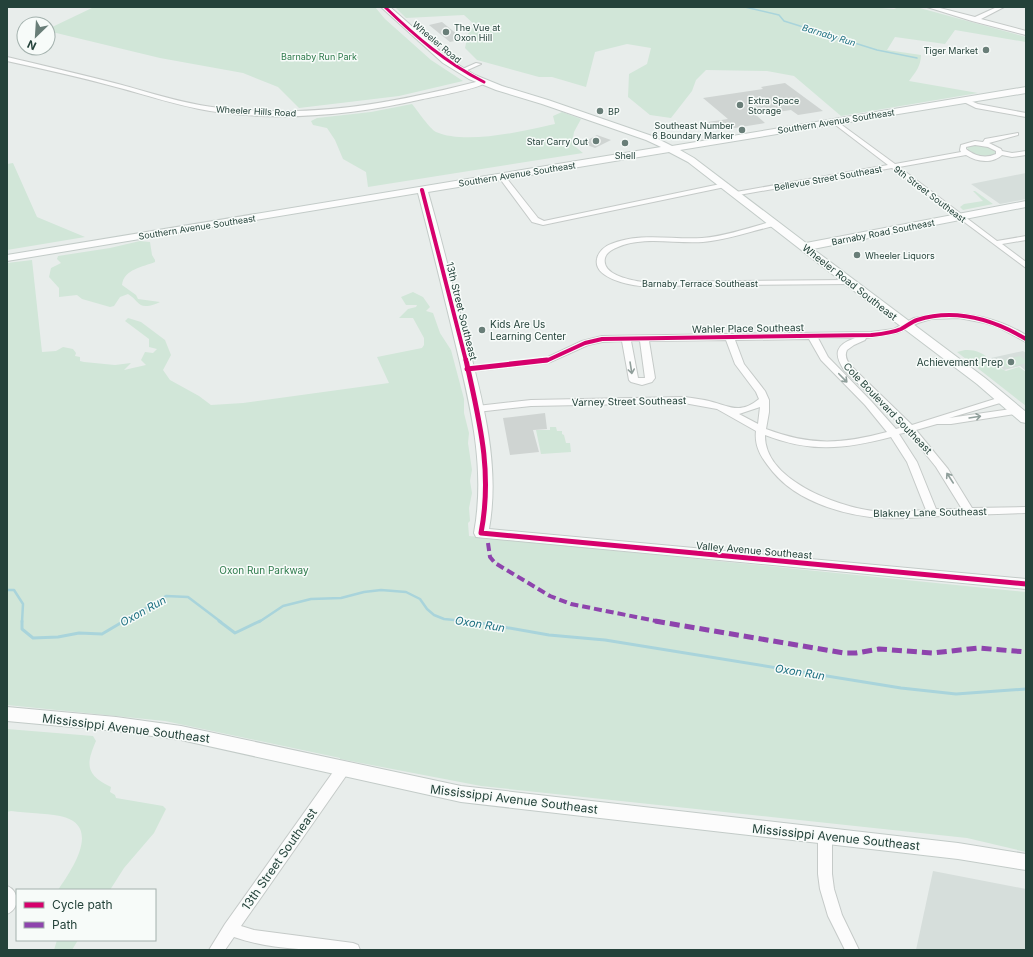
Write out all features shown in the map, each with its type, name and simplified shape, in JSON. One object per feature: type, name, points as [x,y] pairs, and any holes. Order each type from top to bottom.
[{"type":"main road","name":"Wheeler Road","points":[[385,7],[429,47],[461,71],[484,82],[631,131],[671,148]]},
{"type":"main road","name":"Southern Avenue Southeast","points":[[7,258],[1025,90]]},
{"type":"main road","name":"Wheeler Road Southeast","points":[[671,148],[700,166],[849,282],[1004,399],[1022,415]]},
{"type":"main road","name":"13th Street Southeast","points":[[422,190],[477,409],[487,475],[481,533]]},
{"type":"main road","name":"Barnaby Road Southeast","points":[[804,247],[1026,204]]},
{"type":"main road","name":"Valley Avenue Southeast","points":[[481,533],[1026,584]]},
{"type":"main road","name":"Mississippi Avenue Southeast","points":[[7,714],[180,732],[267,750],[433,790],[958,851],[1026,862]]},
{"type":"street","points":[[930,7],[1026,34]]},
{"type":"street","points":[[974,20],[1001,7]]},
{"type":"street","name":"Wheeler Hills Road","points":[[7,59],[209,108],[261,113],[315,113],[360,109],[455,91],[484,82]]},
{"type":"street","points":[[461,71],[478,64]]},
{"type":"street","points":[[964,100],[976,106],[1026,115]]},
{"type":"street","name":"9th Street Southeast","points":[[834,122],[1026,266]]},
{"type":"street","points":[[985,144],[987,140],[1016,134]]},
{"type":"street","points":[[1000,153],[996,157],[975,157],[966,153],[963,149],[966,144],[975,143],[985,144],[996,148],[1000,153],[1012,155],[1026,153]]},
{"type":"street","name":"Bellevue Street Southeast","points":[[736,194],[966,153]]},
{"type":"street","points":[[502,176],[538,221],[549,223],[725,186]]},
{"type":"street","name":"Barnaby Terrace Southeast","points":[[774,223],[706,239],[625,242],[614,245],[606,250],[601,256],[601,263],[606,271],[617,278],[642,284],[849,282]]},
{"type":"street","points":[[996,243],[1026,238]]},
{"type":"street","name":"Wahler Place Southeast","points":[[467,369],[548,360],[591,341],[626,338],[871,335],[896,331],[916,320],[951,315],[968,317],[1002,326],[1026,339]]},
{"type":"street","name":"Cole Boulevard Southeast","points":[[871,335],[846,345],[841,360],[847,368],[934,456],[951,479],[969,512]]},
{"type":"street","name":"Cole Boulevard Southeast","points":[[812,336],[818,350],[825,359],[867,402],[893,432],[912,462],[932,514]]},
{"type":"street","points":[[729,411],[744,410],[755,407],[764,400],[742,368],[730,337]]},
{"type":"street","points":[[626,338],[634,380],[642,382],[647,381],[650,378],[644,338]]},
{"type":"street","points":[[825,359],[842,356]]},
{"type":"street","points":[[867,402],[877,398]]},
{"type":"street","name":"Varney Street Southeast","points":[[477,409],[527,404],[674,399],[706,403],[729,411],[761,430],[796,442],[827,445],[855,443],[937,421],[1022,415]]},
{"type":"street","name":"Varney Street Southeast","points":[[937,421],[946,416],[1004,399]]},
{"type":"street","name":"Blakney Lane Southeast","points":[[764,400],[765,410],[760,440],[762,448],[768,459],[794,486],[814,497],[840,508],[866,513],[892,515],[1026,510]]},
{"type":"street","name":"13th Street Southeast","points":[[216,950],[343,769]]},
{"type":"street","points":[[825,836],[825,873],[827,891],[837,920],[852,950]]},
{"type":"street","points":[[7,892],[12,900],[7,908]]},
{"type":"street","points":[[230,929],[254,938],[353,950]]},
{"type":"shaded area","points":[[1026,173],[1026,199],[1000,204],[971,184]]},
{"type":"shaded area","name":"Achievement Prep","points":[[1023,351],[1026,353],[1026,371],[1020,366],[1004,370],[991,358]]},
{"type":"shaded area","points":[[933,871],[1026,889],[1026,950],[916,950]]},
{"type":"green space","name":"Barnaby Run Park","points":[[94,7],[375,7],[385,19],[431,60],[463,81],[399,96],[299,108],[278,87],[243,73],[160,58],[56,33],[56,25]]},
{"type":"green space","points":[[395,7],[868,7],[894,9],[899,7],[916,7],[1026,37],[1026,42],[955,30],[945,44],[895,37],[887,50],[921,55],[919,66],[909,81],[978,93],[841,116],[794,76],[767,71],[706,70],[696,80],[692,91],[671,118],[650,115],[628,97],[629,74],[647,64],[651,48],[627,44],[595,52],[586,87],[552,77],[539,77],[477,60],[465,48],[468,34],[475,25],[464,15],[406,18]]},
{"type":"green space","points":[[412,104],[436,132],[448,136],[463,137],[495,136],[555,124],[553,116],[562,112],[581,119],[574,132],[572,144],[583,153],[368,187],[366,172],[343,159],[335,140],[327,128],[313,125],[311,121],[317,118],[371,112]]},
{"type":"green space","points":[[976,144],[987,146],[996,151],[996,154],[993,156],[982,156],[968,151],[967,147]]},
{"type":"green space","points":[[13,163],[37,217],[85,237],[7,250],[7,164]]},
{"type":"green space","points":[[973,191],[993,204],[963,210],[960,207],[964,204],[983,201]]},
{"type":"green space","points":[[140,241],[150,242],[152,255],[155,262],[130,272],[126,275],[122,285],[136,295],[138,299],[160,302],[143,306],[128,294],[120,297],[114,306],[110,307],[82,299],[77,295],[59,297],[59,288],[49,277],[51,268],[61,263],[57,259],[58,256],[110,248]]},
{"type":"green space","name":"Oxon Run Parkway","points":[[32,260],[42,352],[56,351],[63,347],[73,349],[76,353],[75,356],[80,357],[80,361],[84,362],[115,365],[131,363],[124,370],[146,365],[141,360],[145,352],[153,353],[157,349],[149,347],[149,339],[125,321],[128,318],[141,322],[165,340],[171,355],[163,370],[170,380],[199,396],[211,405],[243,403],[389,383],[377,357],[422,348],[424,345],[424,338],[413,318],[399,318],[408,309],[416,307],[417,305],[406,305],[401,297],[413,292],[423,297],[430,307],[426,311],[433,313],[440,333],[451,350],[464,399],[464,413],[469,433],[468,443],[472,470],[470,481],[472,493],[469,508],[470,521],[468,523],[469,536],[1026,592],[1026,852],[967,838],[481,786],[340,759],[165,721],[7,705],[7,263]]},
{"type":"green space","points":[[972,350],[983,354],[1006,371],[1019,367],[1026,372],[1026,406],[957,352]]},
{"type":"green space","points":[[1020,356],[1026,361],[1026,363],[1007,368],[999,361]]},
{"type":"green space","points":[[550,427],[556,427],[557,431],[562,431],[566,443],[570,443],[571,452],[541,454],[536,430],[550,430]]},
{"type":"green space","points":[[7,729],[93,736],[96,741],[90,756],[90,768],[96,778],[102,783],[111,787],[110,792],[115,795],[116,798],[163,806],[166,809],[154,833],[124,868],[111,889],[59,889],[76,860],[80,848],[82,838],[80,828],[73,821],[54,815],[11,811],[7,812]]},
{"type":"green space","points":[[57,941],[77,941],[72,950],[54,950]]},
{"type":"building","name":"The Vue at Oxon Hill","points":[[442,22],[463,39],[450,42],[429,25]]},
{"type":"building","points":[[785,83],[823,111],[798,115],[791,110],[756,115],[765,123],[717,131],[708,122],[728,119],[703,98],[763,89],[761,87]]},
{"type":"building","name":"Star Carry Out","points":[[597,135],[611,140],[595,148],[582,143]]},
{"type":"building","points":[[545,413],[547,429],[533,430],[539,452],[510,455],[503,418]]},
{"type":"waterway","name":"Barnaby Run","points":[[745,7],[779,15],[784,21],[877,50],[917,58]]},
{"type":"waterway","name":"Oxon Run","points":[[7,590],[14,590],[23,604],[22,622]]},
{"type":"waterway","name":"Oxon Run","points":[[259,622],[283,606],[311,599],[341,598],[364,592],[381,590],[406,592],[420,599],[427,609],[434,615],[444,619],[474,622]]},
{"type":"waterway","name":"Oxon Run","points":[[122,622],[166,596],[188,597],[221,622]]},
{"type":"waterway","name":"Oxon Run","points":[[22,622],[22,629],[33,638],[58,637],[79,633],[102,634],[124,621]]},
{"type":"waterway","name":"Oxon Run","points":[[219,621],[235,633],[260,621]]},
{"type":"waterway","name":"Oxon Run","points":[[469,621],[474,622]]},
{"type":"waterway","name":"Oxon Run","points":[[474,622],[549,635],[605,640],[901,688],[956,694],[1026,689]]},
{"type":"marked path","points":[[488,543],[490,557],[495,563],[550,596],[571,604],[643,619],[844,653],[856,653],[879,649],[933,653],[978,648],[1026,652]]},
{"type":"cycle path","points":[[385,7],[431,49],[456,67],[484,82]]},
{"type":"cycle path","points":[[422,190],[438,248],[478,414],[487,487],[481,533],[1026,584]]},
{"type":"cycle path","points":[[467,369],[548,360],[585,343],[602,339],[871,335],[901,329],[917,320],[945,315],[987,321],[1001,326],[1026,339]]},
{"type":"place","name":"The Vue at Oxon Hill","points":[[446,32]]},
{"type":"place","name":"Tiger Market","points":[[986,50]]},
{"type":"place","name":"Extra Space Storage","points":[[740,105]]},
{"type":"place","name":"BP","points":[[600,111]]},
{"type":"place","name":"Southeast Number 6 Boundary Marker","points":[[742,130]]},
{"type":"place","name":"Star Carry Out","points":[[596,141]]},
{"type":"place","name":"Shell","points":[[625,143]]},
{"type":"place","name":"Wheeler Liquors","points":[[857,255]]},
{"type":"place","name":"Kids Are Us Learning Center","points":[[482,330]]},
{"type":"place","name":"Achievement Prep","points":[[1011,362]]}]
